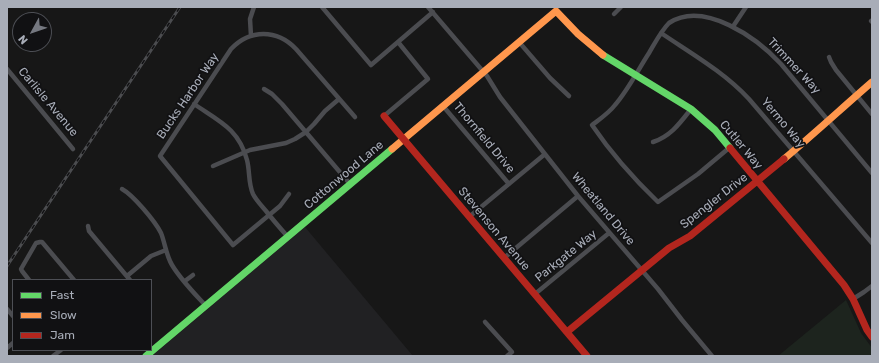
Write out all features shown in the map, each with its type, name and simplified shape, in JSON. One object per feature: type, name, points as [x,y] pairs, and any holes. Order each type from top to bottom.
[{"type":"street","points":[[251,36],[250,19],[254,7]]},
{"type":"street","points":[[322,7],[371,65],[433,12]]},
{"type":"street","name":"Wheatland Drive","points":[[428,7],[483,72],[497,94],[578,196],[667,299],[682,320],[712,356]]},
{"type":"street","points":[[614,14],[621,7]]},
{"type":"street","points":[[734,25],[746,7]]},
{"type":"street","name":"Cottonwood Lane","points":[[146,356],[519,42],[554,9]]},
{"type":"street","name":"Cutler Way","points":[[554,9],[591,46],[691,109],[705,120],[836,274],[853,298],[867,330],[872,337]]},
{"type":"street","points":[[701,12],[691,12],[677,17],[669,23],[620,99],[592,125],[619,161],[658,202],[698,174],[729,148]]},
{"type":"street","name":"Trimmer Way","points":[[711,13],[734,25],[755,39],[771,53],[872,173]]},
{"type":"street","name":"Bucks Harbor Way","points":[[269,215],[233,244],[160,156],[231,49],[241,40],[260,34],[278,36],[290,42],[355,117]]},
{"type":"street","name":"Yermo Way","points":[[661,34],[720,72],[736,85],[749,98],[872,243]]},
{"type":"street","points":[[384,116],[428,79],[398,42]]},
{"type":"street","points":[[519,42],[550,78],[569,96]]},
{"type":"street","points":[[830,57],[836,70],[872,114]]},
{"type":"street","name":"Carlisle Avenue","points":[[7,69],[73,148]]},
{"type":"street","name":"Spengler Drive","points":[[567,332],[669,248],[694,233],[794,151],[872,82]]},
{"type":"street","points":[[264,89],[279,100],[350,184]]},
{"type":"street","points":[[213,166],[245,152],[291,141],[299,137],[339,99]]},
{"type":"street","points":[[194,104],[231,130],[238,138],[245,152],[252,190],[256,198],[288,237]]},
{"type":"street","name":"Thornfield Drive","points":[[443,106],[509,184]]},
{"type":"street","points":[[653,142],[663,138],[671,132],[679,125],[691,109]]},
{"type":"street","name":"Stevenson Avenue","points":[[384,116],[586,356]]},
{"type":"street","points":[[469,217],[545,154]]},
{"type":"street","points":[[122,188],[132,196],[155,224],[162,236],[172,266],[206,306]]},
{"type":"street","points":[[269,215],[289,194]]},
{"type":"street","points":[[504,258],[578,196]]},
{"type":"street","points":[[88,226],[89,231],[128,278],[151,256],[166,250]]},
{"type":"street","name":"Parkgate Way","points":[[535,294],[609,233]]},
{"type":"street","points":[[28,279],[21,269],[36,243],[40,242],[42,242],[73,279]]},
{"type":"street","points":[[185,282],[193,275]]},
{"type":"street","points":[[853,298],[872,286]]},
{"type":"street","points":[[485,322],[512,352],[507,356]]},
{"type":"shaded area","points":[[305,227],[413,356],[152,356]]},
{"type":"shaded area","points":[[846,300],[861,333],[872,348],[872,356],[778,356]]},
{"type":"railway","points":[[7,266],[180,7]]},
{"type":"traffic: fast","points":[[603,55],[691,109],[715,130],[730,148]]},
{"type":"traffic: fast","points":[[152,351],[392,149]]},
{"type":"traffic: fast","points":[[146,356],[152,351]]},
{"type":"traffic: slow","points":[[392,149],[556,11],[578,34],[603,55]]},
{"type":"traffic: slow","points":[[784,159],[872,82]]},
{"type":"traffic: jam","points":[[384,116],[587,356]]},
{"type":"traffic: jam","points":[[730,148],[844,285],[853,299],[867,330],[872,337]]},
{"type":"traffic: jam","points":[[567,332],[669,248],[690,236],[784,159]]}]
